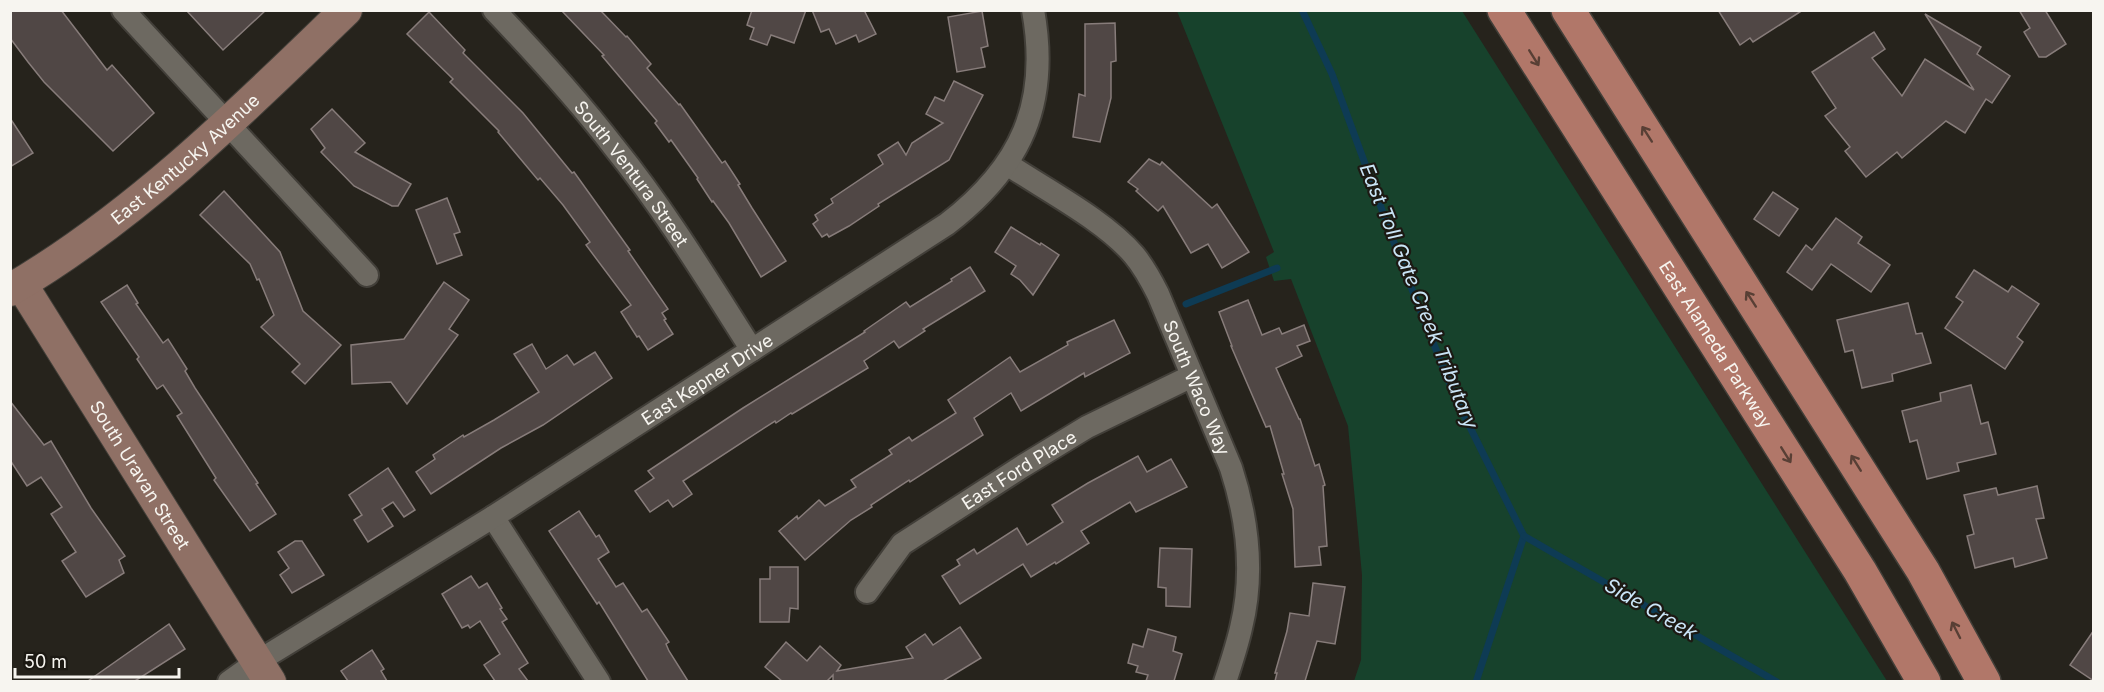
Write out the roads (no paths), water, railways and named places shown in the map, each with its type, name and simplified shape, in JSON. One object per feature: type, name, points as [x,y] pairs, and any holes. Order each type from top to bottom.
[{"type":"main road","name":"East Alameda Parkway","points":[[1504,10],[1860,571],[1924,681]]},
{"type":"main road","points":[[1568,10],[1923,571],[1984,681]]},
{"type":"street","points":[[123,10],[367,275]]},
{"type":"street","name":"East Kentucky Avenue","points":[[14,280],[98,231],[138,199],[226,123],[346,10]]},
{"type":"street","name":"South Ventura Street","points":[[494,10],[616,148],[689,252],[752,350]]},
{"type":"street","name":"East Kepner Drive","points":[[229,681],[263,672],[493,517],[947,224],[973,204],[995,181],[1007,164],[1024,131],[1034,100],[1038,69],[1038,38],[1034,10]]},
{"type":"street","name":"South Waco Way","points":[[1007,164],[1110,231],[1134,255],[1158,294],[1232,468],[1240,496],[1247,540],[1248,584],[1241,627],[1226,681]]},
{"type":"street","name":"South Uravan Street","points":[[14,280],[263,672]]},
{"type":"street","name":"East Ford Place","points":[[867,592],[902,544],[1023,466],[1087,428],[1139,400],[1192,376]]},
{"type":"street","points":[[493,517],[599,681]]},
{"type":"waterway","name":"East Toll Gate Creek Tributary","points":[[1302,10],[1332,74],[1403,267],[1455,397],[1524,536],[1476,682]]},
{"type":"waterway","points":[[1186,304],[1277,268]]},
{"type":"waterway","name":"Side Creek","points":[[1524,536],[1777,682]]}]
